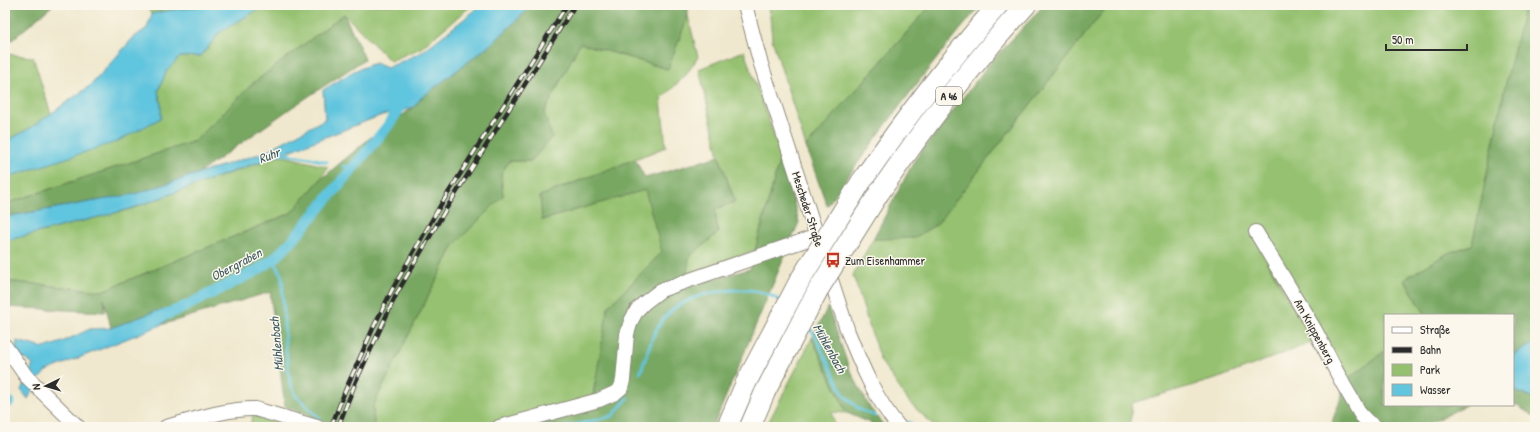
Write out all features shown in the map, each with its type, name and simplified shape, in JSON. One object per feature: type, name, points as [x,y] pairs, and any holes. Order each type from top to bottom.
[{"type":"highway","name":"A 46","points":[[727,427],[746,383],[800,280],[830,230],[861,182],[933,83],[998,5]]},
{"type":"highway","name":"A 46","points":[[750,427],[765,392],[818,290],[879,193],[914,142],[947,98],[979,58],[1026,5]]},
{"type":"street","name":"Mescheder Straße","points":[[745,5],[760,61],[846,325],[857,354],[874,390],[899,427]]},
{"type":"street","name":"Am Knippenberg","points":[[1256,232],[1315,330],[1361,415],[1376,427]]},
{"type":"street","points":[[499,427],[599,400],[615,393],[621,388],[627,334],[631,321],[637,310],[661,290],[817,236]]},
{"type":"street","points":[[5,346],[26,376],[78,427]]},
{"type":"street","points":[[166,427],[236,410],[255,409],[317,427]]},
{"type":"green space","points":[[9,5],[53,5],[5,46],[5,9]]},
{"type":"green space","points":[[144,5],[202,5],[152,14]]},
{"type":"green space","points":[[265,5],[472,5],[421,48],[390,61],[344,14],[252,84],[195,141],[5,204],[5,178],[111,143],[161,104],[158,91],[167,70],[180,57],[201,56],[219,33]]},
{"type":"green space","points":[[532,5],[688,5],[688,16],[668,69],[580,43],[544,113],[552,137],[531,161],[509,161],[501,174],[503,196],[454,245],[373,406],[374,427],[336,427],[285,406],[270,292],[161,325],[179,309],[156,311],[111,328],[104,298],[105,312],[5,307],[5,281],[102,291],[291,213],[320,180],[370,138],[414,107],[421,98],[495,41]]},
{"type":"green space","points":[[769,5],[931,5],[806,147],[772,39]]},
{"type":"green space","points":[[931,5],[981,5],[902,104],[827,206],[806,147]]},
{"type":"green space","points":[[1044,5],[1108,5],[937,224],[914,238],[873,239],[914,161],[989,64]]},
{"type":"green space","points":[[1108,5],[1525,5],[1505,87],[1472,245],[1448,253],[1404,280],[1425,314],[1384,314],[1384,352],[1345,381],[1267,262],[1313,342],[1219,378],[1132,403],[1130,427],[934,426],[910,403],[880,360],[853,275],[873,239],[914,238],[937,224]]},
{"type":"green space","points":[[1525,5],[1535,5],[1535,343],[1514,355],[1514,314],[1425,314],[1404,279],[1448,253],[1472,245],[1505,87]]},
{"type":"green space","points":[[344,14],[365,59],[291,108],[199,173],[135,194],[5,217],[5,204],[195,141],[252,84]]},
{"type":"green space","points":[[688,16],[698,57],[686,75],[661,99],[666,147],[540,196],[543,220],[646,189],[666,249],[595,382],[592,402],[481,427],[374,427],[373,406],[454,245],[503,196],[501,174],[509,161],[531,161],[544,113],[580,43],[667,69]]},
{"type":"green space","points":[[744,51],[781,155],[755,250],[686,276],[689,257],[718,233],[715,209],[735,202],[719,156],[699,69]]},
{"type":"green space","points":[[5,54],[33,57],[51,114],[32,127],[5,142]]},
{"type":"green space","points":[[280,155],[328,167],[320,180],[291,213],[102,291],[5,281],[5,241],[130,209]]},
{"type":"green space","points":[[781,155],[799,222],[713,427],[640,427],[642,423],[621,427],[520,427],[592,402],[608,307],[662,252],[645,190],[542,220],[540,196],[635,159],[645,178],[719,156],[735,202],[715,209],[718,233],[689,257],[685,287],[750,269]]},
{"type":"green space","points":[[828,307],[849,368],[870,408],[885,427],[880,427],[847,413],[812,338]]},
{"type":"green space","points":[[812,338],[847,413],[832,412],[835,427],[766,427]]},
{"type":"green space","points":[[1384,352],[1384,406],[1464,406],[1423,427],[1332,427],[1333,419],[1345,381]]},
{"type":"green space","points":[[1514,389],[1535,399],[1535,417],[1514,404]]},
{"type":"green space","points":[[254,413],[301,427],[249,427]]},
{"type":"water","points":[[202,5],[265,5],[219,33],[201,56],[180,57],[167,70],[158,91],[161,104],[161,118],[116,142],[5,178],[5,142],[32,127],[91,85],[133,38],[147,28],[152,14]]},
{"type":"water","name":"Ruhr","points":[[480,5],[532,5],[495,41],[421,98],[414,107],[390,116],[389,113],[377,117],[292,150],[130,209],[5,241],[5,217],[135,194],[265,152],[325,119],[323,90],[354,71],[375,63],[387,68],[422,52]]},
{"type":"water","points":[[180,309],[161,325],[46,371],[38,380],[28,399],[21,390],[33,365],[26,359],[18,358],[15,353],[17,341],[44,348],[62,342],[90,329],[111,328],[156,311]]},
{"type":"water","points":[[1535,343],[1535,399],[1514,389],[1514,355]]},
{"type":"waterway","name":"Obergraben","points":[[167,314],[256,271],[274,259],[292,241],[387,127],[404,102]]},
{"type":"waterway","name":"Ruhr","points":[[279,153],[327,162]]},
{"type":"waterway","points":[[343,166],[353,168]]},
{"type":"waterway","name":"Mühlenbach","points":[[274,259],[282,277],[285,343],[290,382],[296,396],[319,418]]},
{"type":"waterway","name":"Mühlenbach","points":[[640,373],[650,344],[660,323],[673,309],[679,305],[702,295],[730,290],[757,292],[770,295],[780,301]]},
{"type":"waterway","name":"Mühlenbach","points":[[808,327],[814,334],[843,394],[859,409],[875,416]]},
{"type":"waterway","name":"Mühlenbach","points":[[566,427],[612,416],[628,398]]},
{"type":"waterway","points":[[5,403],[9,402]]},
{"type":"waterway","name":"Mühlenbach","points":[[909,422],[916,427]]},
{"type":"waterway","name":"Mühlenbach","points":[[536,427],[550,427]]},
{"type":"railway","points":[[331,427],[345,391],[393,288],[440,206],[567,5]]},
{"type":"railway","points":[[338,427],[356,381],[397,293],[446,209],[575,5]]},
{"type":"place","name":"Zum Eisenhammer","points":[[833,260]]}]
